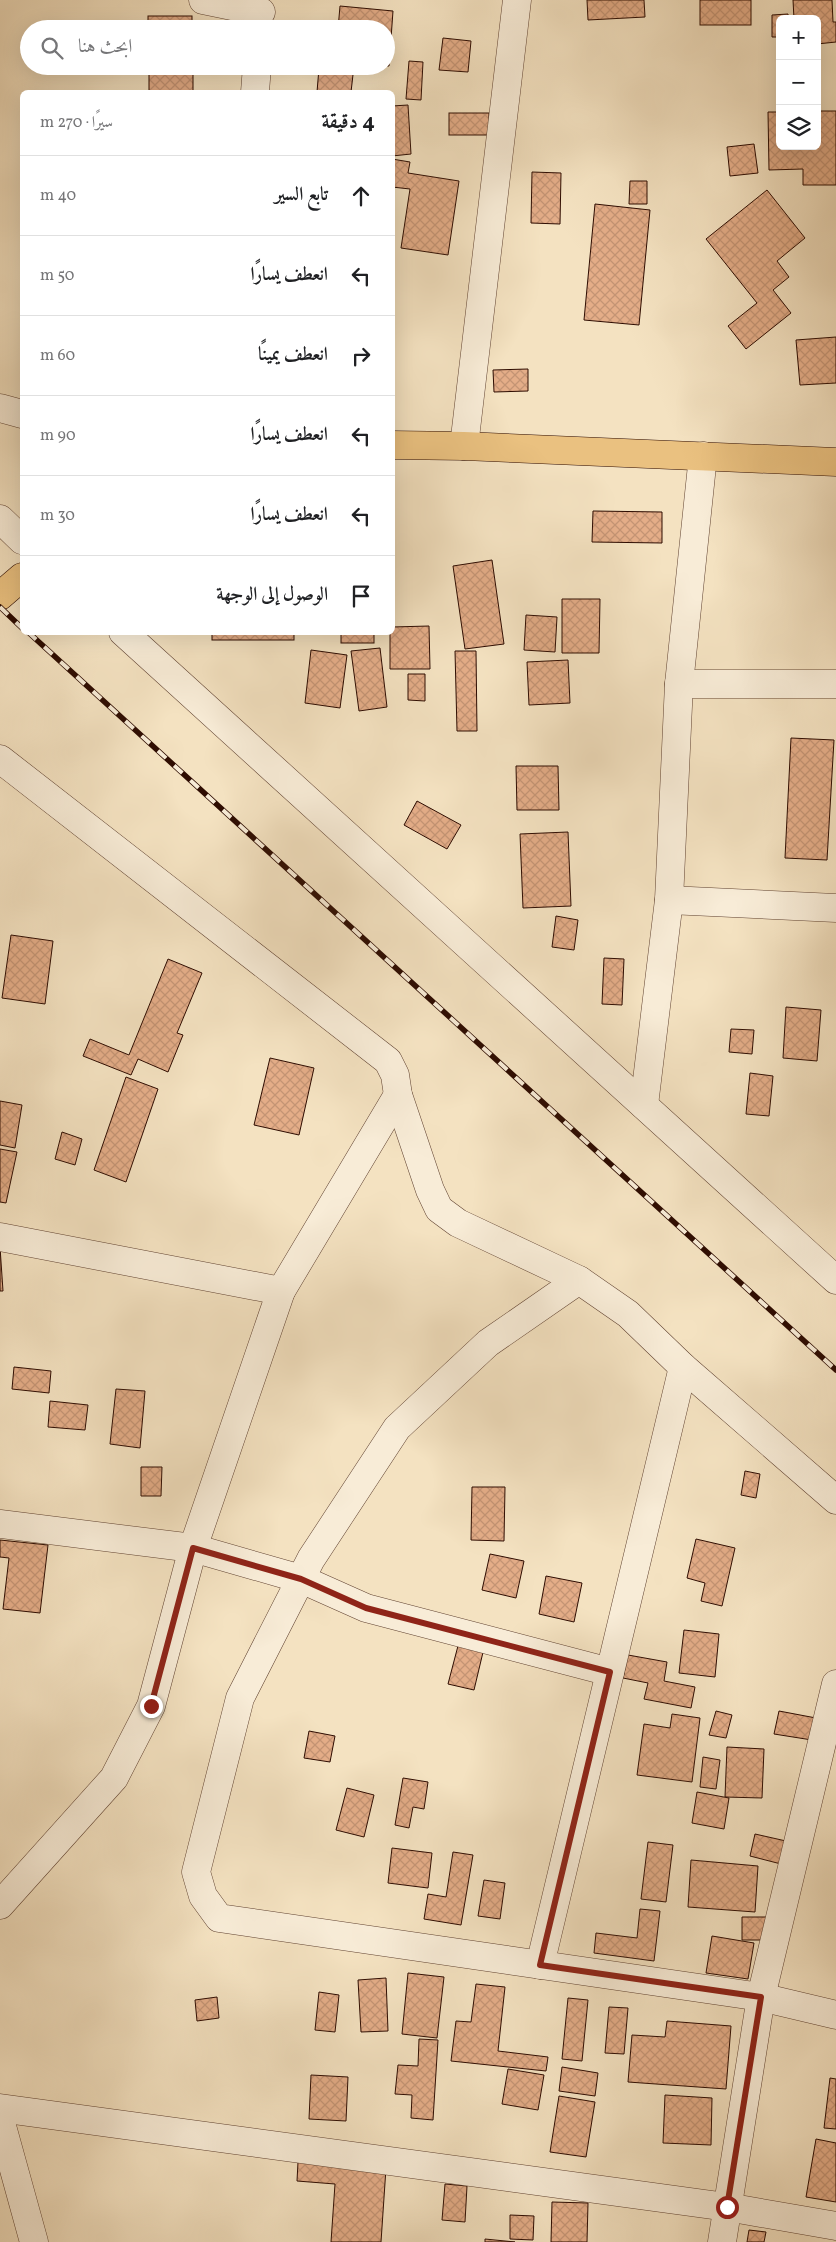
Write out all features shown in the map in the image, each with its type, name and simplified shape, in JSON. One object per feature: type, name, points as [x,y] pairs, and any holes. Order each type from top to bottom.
[{"type":"main road","points":[[395,445],[464,446],[836,462]]},
{"type":"main road","points":[[0,596],[20,579]]},
{"type":"street","points":[[203,0],[261,14]]},
{"type":"street","points":[[464,446],[517,0]]},
{"type":"street","points":[[255,90],[256,75]]},
{"type":"street","points":[[0,408],[20,413]]},
{"type":"street","points":[[644,1105],[669,900],[679,684],[703,456]]},
{"type":"street","points":[[0,519],[20,538]]},
{"type":"street","points":[[127,635],[836,1280]]},
{"type":"street","points":[[679,684],[836,684]]},
{"type":"street","points":[[0,759],[388,1061],[395,1075],[398,1095],[430,1190],[439,1209],[458,1222],[579,1280],[628,1314],[684,1367],[836,1500]]},
{"type":"street","points":[[669,900],[836,908]]},
{"type":"street","points":[[0,1905],[114,1778],[151,1706],[193,1548],[281,1291],[398,1095]]},
{"type":"street","points":[[0,1237],[281,1291]]},
{"type":"street","points":[[579,1280],[488,1343],[397,1428],[311,1559],[240,1698],[196,1872],[203,1896],[219,1918],[761,1997],[836,2015]]},
{"type":"street","points":[[540,1965],[684,1367]]},
{"type":"street","points":[[0,1524],[193,1548],[301,1579],[366,1608],[610,1672]]},
{"type":"street","points":[[722,2242],[761,1997],[836,1684]]},
{"type":"street","points":[[0,2108],[727,2207],[836,2226]]},
{"type":"street","points":[[0,2119],[34,2242]]},
{"type":"building","points":[[587,0],[644,0],[645,17],[588,20]]},
{"type":"building","points":[[700,0],[751,0],[751,25],[700,25]]},
{"type":"building","points":[[793,0],[832,0],[833,22],[836,22],[836,42],[821,44],[821,15],[794,15]]},
{"type":"building","points":[[340,6],[393,11],[392,20],[339,20]]},
{"type":"building","points":[[788,14],[776,15],[776,37],[772,37],[772,15]]},
{"type":"building","points":[[148,16],[192,16],[192,20],[148,20]]},
{"type":"building","points":[[443,38],[471,41],[468,72],[439,70]]},
{"type":"building","points":[[409,61],[423,62],[421,100],[406,99]]},
{"type":"building","points":[[149,75],[193,75],[193,90],[149,90]]},
{"type":"building","points":[[318,75],[353,75],[351,90],[317,90]]},
{"type":"building","points":[[408,105],[411,154],[395,156],[395,106]]},
{"type":"building","points":[[821,111],[836,111],[836,185],[803,185],[803,169],[769,170],[768,112],[776,112],[776,150],[821,150]]},
{"type":"building","points":[[449,113],[489,113],[489,135],[449,135]]},
{"type":"building","points":[[754,144],[758,173],[730,176],[727,147]]},
{"type":"building","points":[[395,160],[410,162],[408,173],[459,181],[448,255],[401,248],[410,189],[395,187]]},
{"type":"building","points":[[532,172],[561,173],[560,224],[531,223]]},
{"type":"building","points":[[630,181],[647,181],[647,204],[629,204]]},
{"type":"building","points":[[767,190],[805,238],[777,261],[789,277],[773,290],[791,313],[746,349],[728,326],[757,303],[706,239]]},
{"type":"building","points":[[595,204],[650,210],[639,325],[584,320]]},
{"type":"building","points":[[836,337],[836,383],[800,385],[796,340]]},
{"type":"building","points":[[528,369],[528,391],[494,392],[493,370]]},
{"type":"building","points":[[593,511],[662,512],[662,543],[592,542]]},
{"type":"building","points":[[492,560],[504,644],[465,649],[453,566]]},
{"type":"building","points":[[562,599],[600,599],[599,653],[562,653]]},
{"type":"building","points":[[526,615],[557,617],[555,652],[524,650]]},
{"type":"building","points":[[429,626],[430,669],[390,669],[390,635],[395,635],[395,627]]},
{"type":"building","points":[[212,635],[294,635],[294,640],[212,640]]},
{"type":"building","points":[[341,635],[374,635],[374,643],[341,643]]},
{"type":"building","points":[[380,648],[387,707],[359,711],[351,651]]},
{"type":"building","points":[[311,650],[347,655],[340,708],[305,703]]},
{"type":"building","points":[[455,651],[476,651],[477,731],[457,731]]},
{"type":"building","points":[[568,660],[570,703],[529,705],[527,662]]},
{"type":"building","points":[[408,674],[425,674],[425,701],[408,700]]},
{"type":"building","points":[[791,738],[834,740],[827,860],[785,858]]},
{"type":"building","points":[[516,766],[558,766],[559,810],[517,810]]},
{"type":"building","points":[[417,801],[461,825],[447,849],[404,825]]},
{"type":"building","points":[[568,832],[571,906],[523,908],[520,834]]},
{"type":"building","points":[[556,916],[578,920],[574,950],[552,947]]},
{"type":"building","points":[[11,935],[53,941],[45,1004],[2,998]]},
{"type":"building","points":[[604,958],[624,959],[622,1005],[602,1004]]},
{"type":"building","points":[[168,959],[202,973],[177,1033],[183,1035],[168,1072],[138,1059],[131,1075],[83,1056],[90,1039],[129,1055]]},
{"type":"building","points":[[786,1007],[821,1010],[817,1061],[783,1058]]},
{"type":"building","points":[[731,1029],[754,1030],[752,1054],[729,1052]]},
{"type":"building","points":[[270,1058],[314,1068],[299,1135],[254,1125]]},
{"type":"building","points":[[750,1073],[773,1076],[769,1116],[746,1114]]},
{"type":"building","points":[[126,1077],[158,1089],[126,1182],[94,1170]]},
{"type":"building","points":[[0,1101],[22,1105],[15,1148],[0,1145]]},
{"type":"building","points":[[62,1132],[82,1139],[75,1165],[55,1159]]},
{"type":"building","points":[[0,1149],[17,1152],[6,1203],[0,1202]]},
{"type":"building","points":[[0,1247],[3,1291],[0,1291]]},
{"type":"building","points":[[14,1367],[51,1371],[49,1393],[12,1389]]},
{"type":"building","points":[[116,1389],[145,1391],[140,1448],[110,1444]]},
{"type":"building","points":[[50,1401],[88,1405],[85,1430],[48,1427]]},
{"type":"building","points":[[141,1467],[162,1467],[161,1496],[141,1496]]},
{"type":"building","points":[[745,1471],[760,1474],[756,1498],[741,1495]]},
{"type":"building","points":[[472,1487],[505,1487],[504,1541],[471,1540]]},
{"type":"building","points":[[696,1539],[735,1548],[722,1606],[701,1601],[705,1583],[687,1578]]},
{"type":"building","points":[[0,1540],[48,1545],[40,1613],[3,1609],[9,1558],[0,1557]]},
{"type":"building","points":[[490,1554],[524,1561],[516,1598],[482,1590]]},
{"type":"building","points":[[546,1576],[582,1583],[574,1622],[539,1614]]},
{"type":"building","points":[[684,1630],[719,1634],[715,1677],[679,1673]]},
{"type":"building","points":[[459,1642],[484,1648],[474,1690],[448,1684]]},
{"type":"building","points":[[628,1655],[667,1662],[664,1681],[695,1687],[691,1708],[644,1699],[648,1683],[623,1678]]},
{"type":"building","points":[[716,1711],[732,1715],[726,1738],[709,1735]]},
{"type":"building","points":[[779,1711],[816,1718],[812,1740],[774,1734]]},
{"type":"building","points":[[672,1714],[700,1718],[692,1782],[637,1775],[644,1724],[670,1728]]},
{"type":"building","points":[[309,1731],[335,1736],[330,1762],[304,1758]]},
{"type":"building","points":[[727,1747],[764,1749],[762,1798],[725,1797]]},
{"type":"building","points":[[703,1757],[720,1760],[716,1789],[700,1787]]},
{"type":"building","points":[[403,1778],[428,1782],[424,1809],[413,1807],[409,1828],[395,1825]]},
{"type":"building","points":[[347,1788],[374,1795],[364,1837],[336,1830]]},
{"type":"building","points":[[697,1792],[729,1798],[724,1829],[692,1823]]},
{"type":"building","points":[[755,1834],[786,1841],[781,1864],[750,1856]]},
{"type":"building","points":[[648,1842],[673,1845],[666,1902],[641,1899]]},
{"type":"building","points":[[392,1848],[432,1853],[428,1888],[388,1883]]},
{"type":"building","points":[[453,1852],[473,1855],[461,1925],[424,1919],[428,1894],[446,1897]]},
{"type":"building","points":[[691,1860],[758,1866],[755,1912],[688,1907]]},
{"type":"building","points":[[484,1880],[505,1883],[500,1919],[478,1916]]},
{"type":"building","points":[[640,1909],[660,1911],[654,1961],[594,1953],[596,1933],[637,1938]]},
{"type":"building","points":[[742,1917],[773,1917],[772,1940],[742,1940]]},
{"type":"building","points":[[712,1936],[754,1943],[748,1979],[706,1973]]},
{"type":"building","points":[[408,1973],[444,1977],[437,2038],[402,2034]]},
{"type":"building","points":[[386,1978],[388,2031],[361,2032],[358,1980]]},
{"type":"building","points":[[476,1984],[505,1987],[498,2051],[548,2057],[546,2071],[451,2061],[456,2021],[471,2022]]},
{"type":"building","points":[[319,1992],[339,1995],[335,2032],[315,2030]]},
{"type":"building","points":[[217,1997],[219,2018],[197,2021],[195,2000]]},
{"type":"building","points":[[568,1998],[588,2000],[582,2061],[562,2059]]},
{"type":"building","points":[[609,2007],[628,2008],[624,2054],[605,2053]]},
{"type":"building","points":[[667,2021],[731,2026],[726,2089],[628,2082],[632,2035],[665,2037]]},
{"type":"building","points":[[419,2039],[438,2040],[433,2120],[411,2118],[412,2095],[395,2094],[398,2065],[418,2066]]},
{"type":"building","points":[[562,2067],[598,2073],[595,2096],[559,2091]]},
{"type":"building","points":[[508,2069],[544,2075],[538,2110],[502,2104]]},
{"type":"building","points":[[311,2075],[348,2077],[346,2121],[309,2119]]},
{"type":"building","points":[[830,2078],[836,2079],[836,2129],[824,2128]]},
{"type":"building","points":[[665,2095],[712,2098],[711,2145],[663,2143]]},
{"type":"building","points":[[559,2096],[595,2102],[586,2157],[550,2152]]},
{"type":"building","points":[[816,2139],[836,2143],[836,2202],[806,2197]]},
{"type":"building","points":[[298,2162],[386,2168],[381,2242],[331,2242],[335,2184],[297,2181]]},
{"type":"building","points":[[445,2184],[467,2186],[465,2222],[442,2220]]},
{"type":"building","points":[[552,2202],[588,2203],[587,2242],[551,2242]]},
{"type":"building","points":[[510,2215],[534,2216],[533,2240],[510,2239]]},
{"type":"building","points":[[749,2230],[766,2232],[764,2242],[747,2242]]},
{"type":"building","points":[[485,2239],[515,2242],[485,2242]]},
{"type":"railway","points":[[0,607],[20,626]]},
{"type":"railway","points":[[31,635],[836,1370]]},
{"type":"route","points":[[151,1706],[193,1548],[301,1579],[366,1608],[466,1636],[610,1672],[540,1965],[761,1997],[727,2207]]}]
